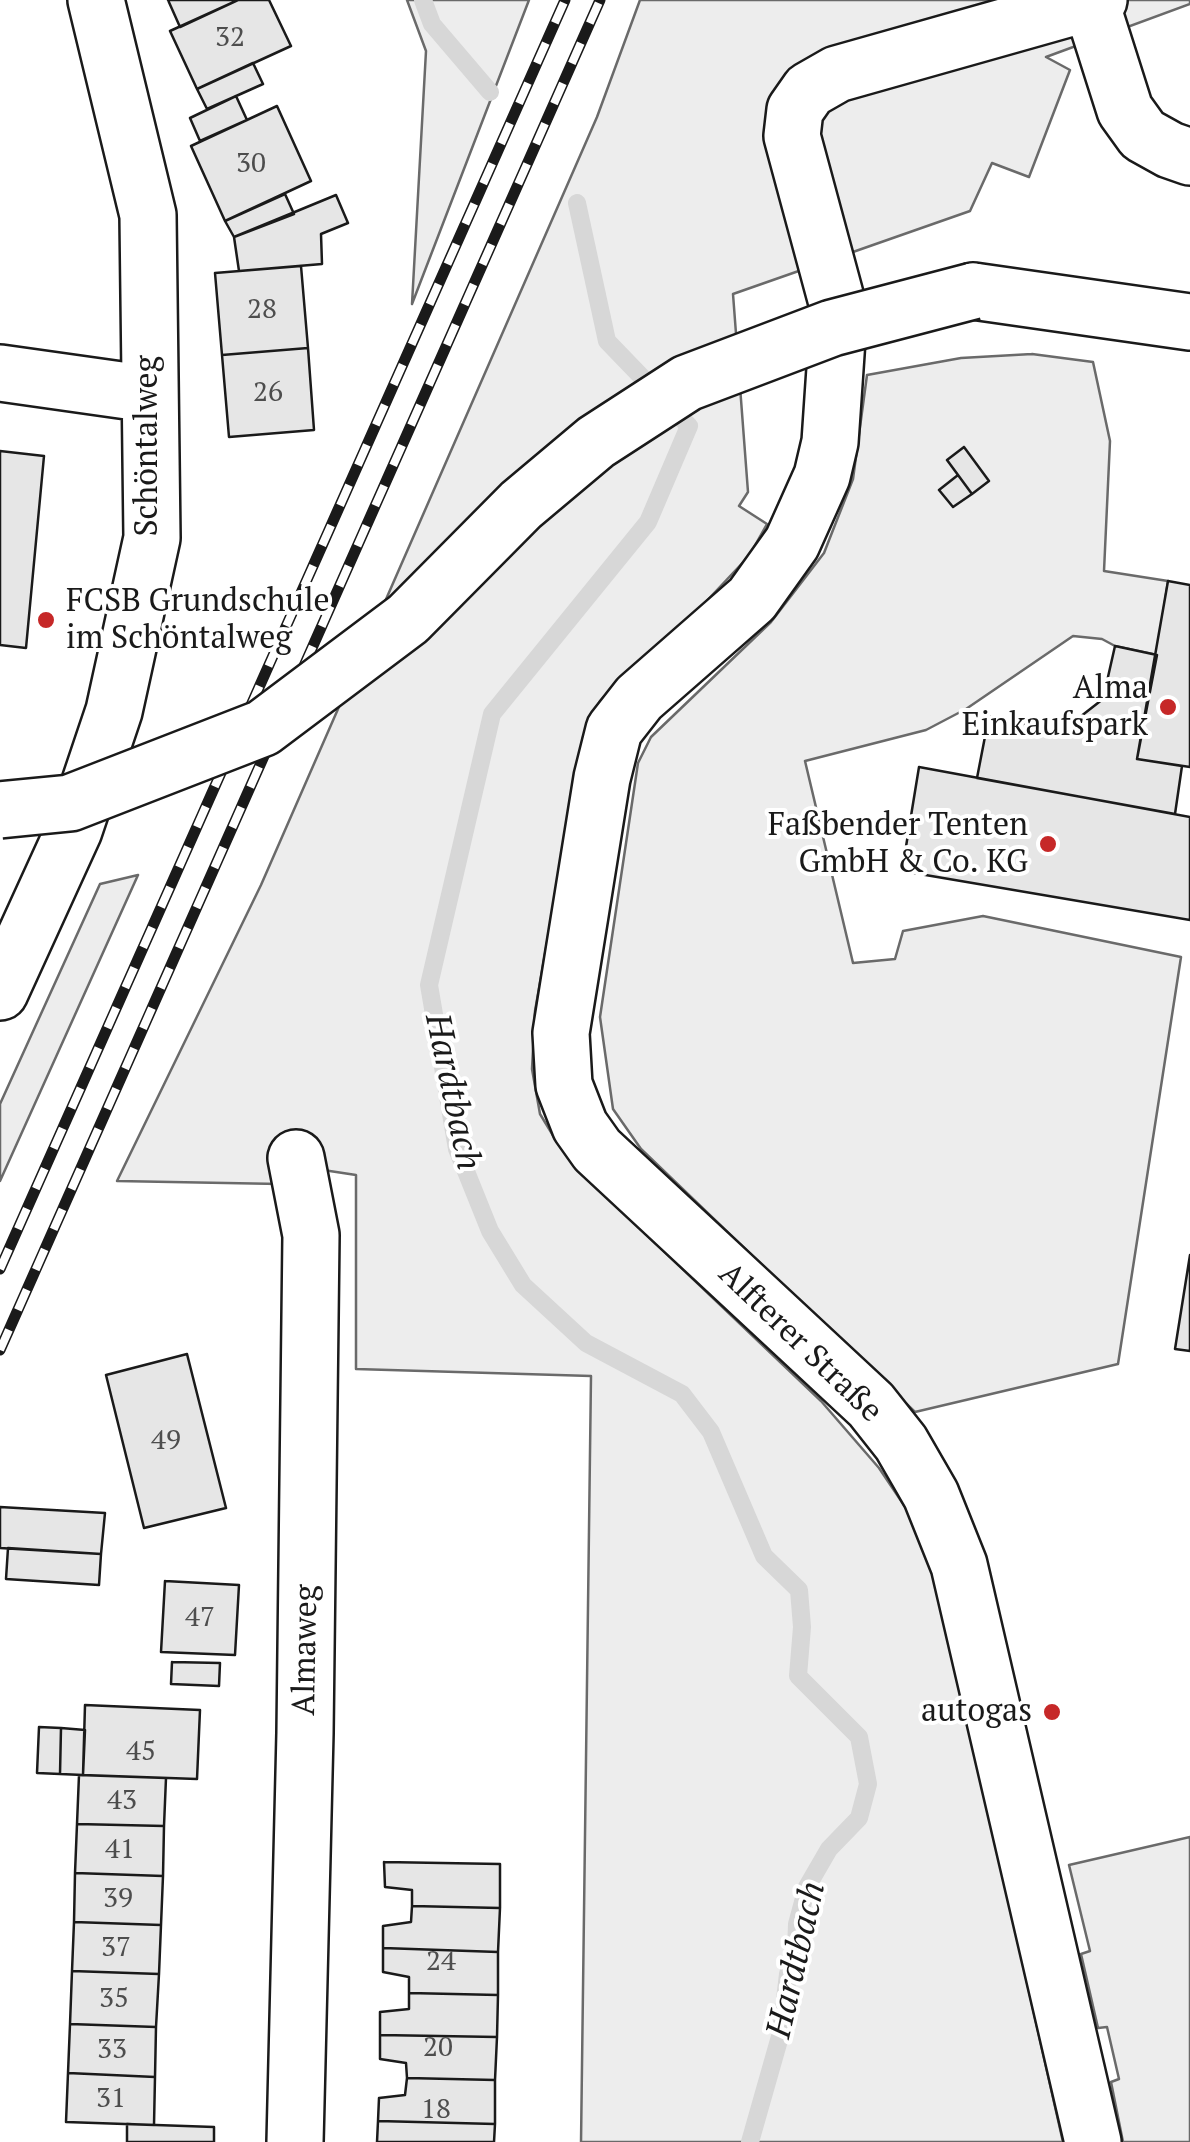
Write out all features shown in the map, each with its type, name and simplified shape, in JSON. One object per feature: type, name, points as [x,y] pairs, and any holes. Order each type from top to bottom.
[{"type":"street","name":"Schöntalweg","points":[[0,992],[74,830],[114,710],[152,538],[148,215],[96,0]]},
{"type":"street","points":[[1095,1],[1125,110],[1143,135],[1190,157]]},
{"type":"street","name":"Alfterer Straße","points":[[1093,2142],[959,1565],[931,1495],[900,1443],[871,1405],[597,1150],[580,1126],[564,1084],[561,1033],[610,740],[639,698],[752,599],[792,543],[822,476],[830,442],[840,310],[792,136],[795,110],[810,90],[837,74],[1095,1]]},
{"type":"street","points":[[0,810],[70,803],[263,728],[408,619],[521,506],[596,442],[687,383],[832,328],[973,291],[1190,322]]},
{"type":"street","points":[[0,373],[149,394]]},
{"type":"street","name":"Almaweg","points":[[295,2142],[311,1236],[296,1158]]},
{"type":"shaded area","points":[[407,0],[529,0],[412,304],[426,51]]},
{"type":"shaded area","points":[[640,0],[1190,0],[1190,4],[1046,57],[1070,70],[1029,177],[992,163],[970,211],[733,294],[748,492],[739,506],[767,524],[749,556],[701,607],[600,701],[583,737],[535,1011],[532,1069],[540,1114],[557,1142],[584,1175],[821,1401],[879,1468],[922,1532],[1063,2142],[581,2142],[591,1376],[356,1369],[356,1175],[310,1168],[280,1184],[117,1181],[261,885],[597,117]]},
{"type":"shaded area","points":[[1032,354],[1093,362],[1110,441],[1104,571],[1168,581],[1157,655],[1115,646],[1102,639],[1073,636],[966,709],[926,730],[805,761],[853,963],[895,959],[903,931],[983,916],[1181,957],[1118,1364],[915,1412],[641,1149],[613,1109],[600,1017],[638,763],[651,737],[771,622],[824,553],[853,479],[867,375],[961,358]]},
{"type":"shaded area","points":[[138,875],[0,1181],[0,1104],[100,884]]},
{"type":"shaded area","points":[[1190,1837],[1190,2142],[1123,2142],[1111,2082],[1119,2079],[1107,2027],[1098,2028],[1081,1954],[1090,1951],[1069,1865]]},
{"type":"building","points":[[168,0],[238,0],[180,27]]},
{"type":"building","points":[[238,0],[269,0],[291,46],[197,89],[170,31]]},
{"type":"building","points":[[253,63],[263,84],[207,109],[197,89]]},
{"type":"building","points":[[236,96],[247,120],[200,141],[190,118]]},
{"type":"building","points":[[277,106],[311,181],[225,221],[191,146]]},
{"type":"building","points":[[285,194],[294,214],[234,237],[225,221]]},
{"type":"building","points":[[336,195],[348,223],[321,234],[322,264],[239,271],[234,237]]},
{"type":"building","points":[[301,266],[308,348],[222,355],[215,273]]},
{"type":"building","points":[[308,348],[314,430],[229,437],[222,355]]},
{"type":"building","points":[[964,447],[989,481],[972,494],[947,460]]},
{"type":"building","points":[[0,451],[44,456],[26,648],[0,645]]},
{"type":"building","points":[[958,475],[972,494],[953,507],[939,490]]},
{"type":"building","name":"Alma Einkaufspark","points":[[1168,581],[1190,585],[1190,767],[1137,759]]},
{"type":"building","points":[[1115,646],[1157,655],[1137,759],[1182,766],[1175,814],[977,778],[989,716],[1062,731],[1103,699]]},
{"type":"building","name":"Faßbender Tenten GmbH & Co. KG","points":[[919,767],[1190,817],[1190,920],[902,871]]},
{"type":"building","points":[[1190,1255],[1190,1351],[1175,1349]]},
{"type":"building","points":[[187,1354],[226,1508],[144,1528],[106,1375]]},
{"type":"building","points":[[0,1507],[105,1513],[101,1554],[0,1548]]},
{"type":"building","points":[[8,1548],[101,1554],[99,1585],[6,1579]]},
{"type":"building","points":[[165,1581],[239,1585],[235,1655],[161,1652]]},
{"type":"building","points":[[172,1662],[220,1663],[219,1686],[171,1684]]},
{"type":"building","points":[[85,1705],[200,1710],[197,1779],[83,1775]]},
{"type":"building","points":[[39,1727],[61,1728],[60,1774],[37,1773]]},
{"type":"building","points":[[61,1728],[85,1730],[83,1775],[60,1774]]},
{"type":"building","points":[[79,1775],[166,1778],[164,1826],[77,1824]]},
{"type":"building","points":[[77,1824],[164,1826],[163,1876],[75,1873]]},
{"type":"building","points":[[384,1862],[500,1864],[500,1908],[412,1906],[412,1890],[385,1887]]},
{"type":"building","points":[[75,1873],[163,1876],[161,1925],[74,1922]]},
{"type":"building","points":[[412,1906],[500,1908],[498,1952],[383,1948],[383,1926],[411,1922]]},
{"type":"building","points":[[74,1922],[161,1925],[159,1974],[72,1971]]},
{"type":"building","points":[[383,1948],[498,1952],[498,1995],[409,1993],[409,1977],[383,1972]]},
{"type":"building","points":[[72,1971],[159,1974],[156,2027],[70,2024]]},
{"type":"building","points":[[409,1993],[498,1995],[497,2037],[380,2035],[380,2012],[409,2009]]},
{"type":"building","points":[[70,2024],[156,2027],[155,2077],[68,2073]]},
{"type":"building","points":[[380,2035],[497,2037],[495,2080],[407,2078],[406,2063],[380,2059]]},
{"type":"building","points":[[68,2073],[155,2077],[154,2125],[66,2122]]},
{"type":"building","points":[[407,2078],[495,2080],[495,2124],[378,2121],[379,2098],[405,2095]]},
{"type":"building","points":[[378,2121],[495,2124],[494,2142],[377,2142]]},
{"type":"building","points":[[127,2124],[214,2127],[214,2142],[127,2142]]},
{"type":"waterway","name":"Hardtbach","points":[[423,0],[432,24],[490,92]]},
{"type":"waterway","name":"Hardtbach","points":[[577,203],[607,341],[689,426],[648,522],[492,714],[429,985],[457,1149],[490,1231],[523,1285],[586,1343],[682,1394],[711,1432],[764,1556],[799,1590],[802,1627],[798,1676],[859,1737],[868,1784],[859,1818],[829,1849],[807,1887],[788,1974],[781,2033],[750,2142]]},
{"type":"railway","points":[[0,1269],[565,0]]},
{"type":"railway","points":[[0,1350],[600,0]]},
{"type":"place","name":"FCSB Grundschule im Schöntalweg","points":[[46,620]]},
{"type":"place","name":"Alma Einkaufspark","points":[[1168,707]]},
{"type":"place","name":"Faßbender Tenten GmbH & Co. KG","points":[[1048,844]]},
{"type":"place","name":"autogas","points":[[1052,1712]]}]
